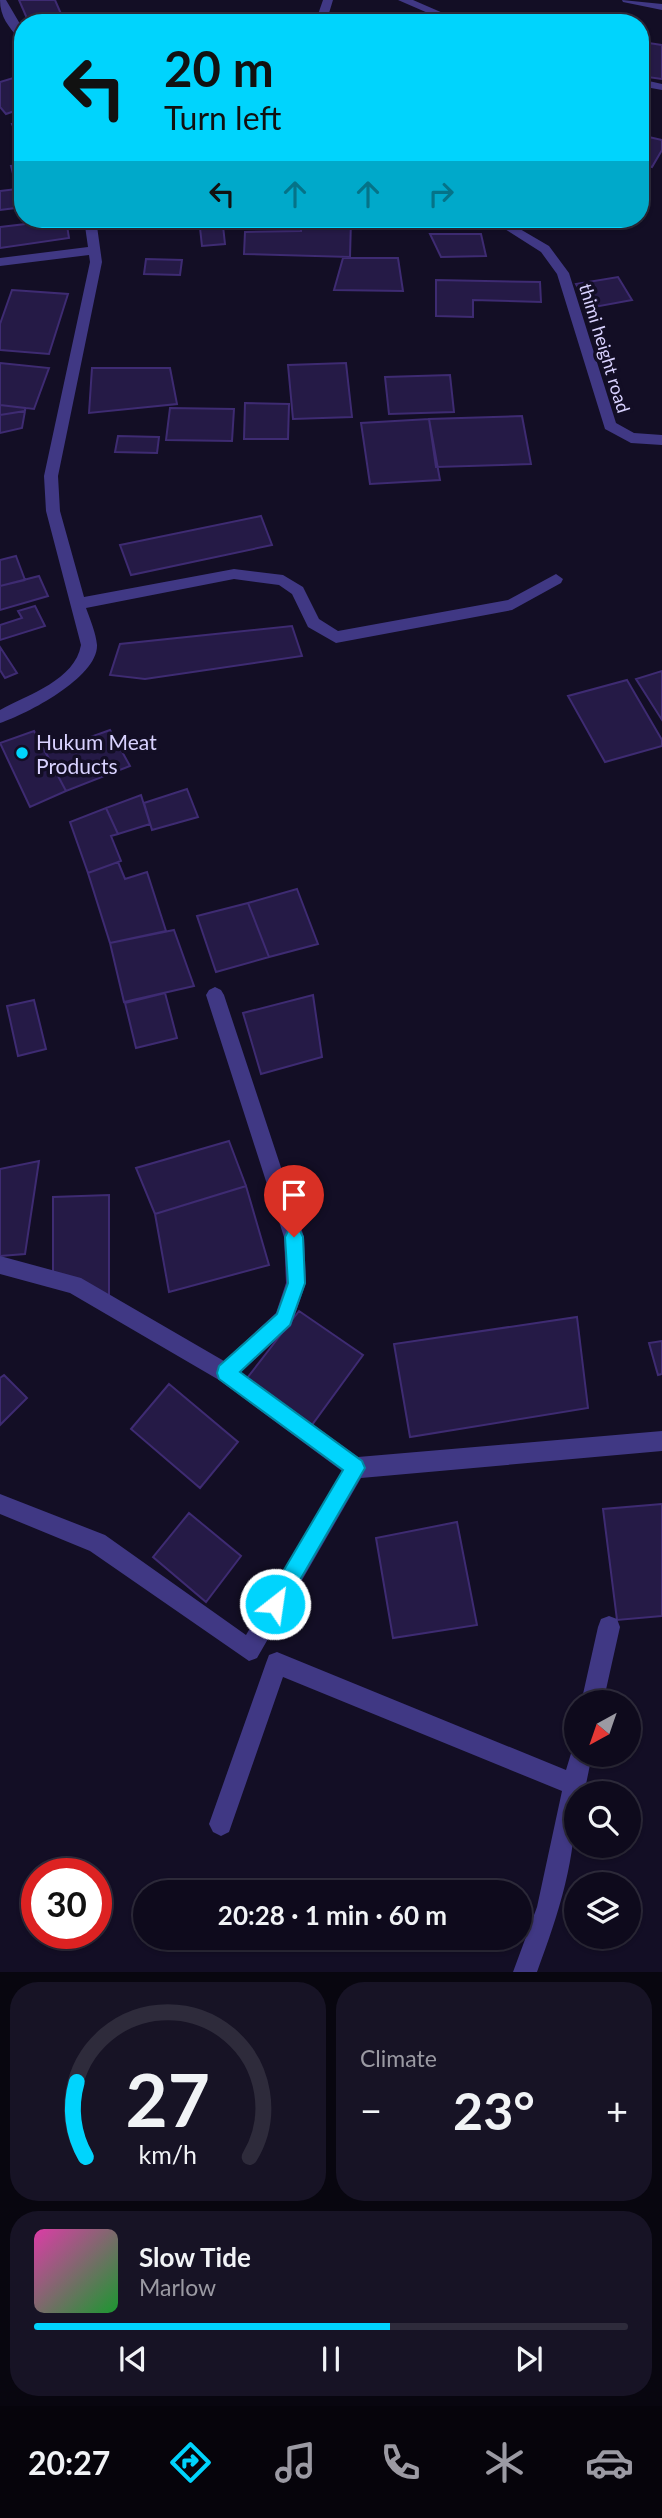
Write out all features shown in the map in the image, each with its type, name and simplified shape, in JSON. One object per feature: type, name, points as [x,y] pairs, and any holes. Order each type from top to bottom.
[{"type":"street","points":[[1,0],[14,25]]},
{"type":"street","points":[[402,0],[438,14]]},
{"type":"street","points":[[627,0],[662,7]]},
{"type":"street","points":[[0,717],[70,679],[86,661],[89,645],[53,511],[51,476],[96,262],[91,228]]},
{"type":"street","name":"thimi height road","points":[[510,228],[544,248],[563,273],[610,426],[631,438],[662,440]]},
{"type":"street","points":[[0,262],[94,250]]},
{"type":"street","points":[[78,604],[234,574],[283,580],[298,591],[313,623],[335,637],[512,605],[556,579]]},
{"type":"street","points":[[215,995],[294,1237],[296,1283],[284,1319],[226,1373]]},
{"type":"street","points":[[0,1265],[74,1285],[226,1373],[355,1468],[662,1441]]},
{"type":"street","points":[[0,1504],[97,1543],[248,1650],[355,1468]]},
{"type":"street","points":[[595,1690],[609,1627]]},
{"type":"street","points":[[221,1825],[277,1663],[565,1781]]},
{"type":"street","points":[[525,1972],[549,1906],[564,1836]]},
{"type":"building","points":[[19,0],[55,0],[61,14],[25,14]]},
{"type":"building","points":[[649,43],[662,45],[662,79],[649,77]]},
{"type":"building","points":[[14,78],[14,111],[6,114],[0,107],[0,82]]},
{"type":"building","points":[[649,137],[662,140],[662,150],[652,167],[649,166]]},
{"type":"building","points":[[14,190],[14,208],[0,210],[0,191]]},
{"type":"building","points":[[0,227],[67,228],[69,238],[0,248]]},
{"type":"building","points":[[200,228],[223,228],[225,244],[202,246]]},
{"type":"building","points":[[301,228],[351,228],[350,257],[244,254],[245,232],[301,231]]},
{"type":"building","points":[[430,234],[481,234],[486,256],[441,257]]},
{"type":"building","points":[[343,258],[398,258],[403,291],[334,290]]},
{"type":"building","points":[[146,259],[182,260],[180,275],[144,274]]},
{"type":"building","points":[[618,277],[632,300],[589,308],[576,284]]},
{"type":"building","points":[[436,280],[540,282],[541,302],[473,300],[473,317],[436,316]]},
{"type":"building","points":[[12,290],[68,294],[49,354],[0,350],[0,324]]},
{"type":"building","points":[[0,363],[49,368],[34,409],[0,405]]},
{"type":"building","points":[[346,363],[352,417],[293,419],[288,365]]},
{"type":"building","points":[[92,368],[170,368],[177,404],[89,413]]},
{"type":"building","points":[[450,375],[454,412],[389,414],[385,377]]},
{"type":"building","points":[[245,403],[289,404],[288,439],[244,439]]},
{"type":"building","points":[[0,405],[25,408],[25,411],[0,415]]},
{"type":"building","points":[[170,408],[234,409],[232,441],[166,440]]},
{"type":"building","points":[[25,411],[22,428],[0,433],[0,415]]},
{"type":"building","points":[[522,416],[531,464],[436,467],[429,419]]},
{"type":"building","points":[[429,419],[440,480],[370,484],[361,423]]},
{"type":"building","points":[[118,436],[159,437],[157,453],[115,452]]},
{"type":"building","points":[[261,516],[272,545],[131,575],[120,545]]},
{"type":"building","points":[[16,556],[25,580],[0,586],[0,560]]},
{"type":"building","points":[[39,576],[48,596],[0,610],[0,586]]},
{"type":"building","points":[[35,606],[45,626],[0,640],[0,625],[22,618],[18,611]]},
{"type":"building","points":[[292,626],[302,656],[145,679],[110,675],[120,644]]},
{"type":"building","points":[[0,647],[17,673],[5,678],[0,670]]},
{"type":"building","points":[[662,671],[662,720],[636,679]]},
{"type":"building","points":[[627,680],[662,740],[662,746],[605,762],[568,696]]},
{"type":"building","points":[[110,730],[130,766],[66,791],[46,753]]},
{"type":"building","points":[[34,731],[66,791],[30,807],[0,743]]},
{"type":"building","points":[[187,789],[198,817],[152,830],[144,803]]},
{"type":"building","points":[[141,795],[150,824],[118,834],[106,808]]},
{"type":"building","points":[[106,808],[118,834],[111,836],[121,861],[88,873],[70,822]]},
{"type":"building","points":[[118,862],[125,879],[147,872],[166,931],[110,943],[88,873]]},
{"type":"building","points":[[297,889],[318,944],[269,957],[248,903]]},
{"type":"building","points":[[248,903],[269,957],[216,972],[197,916]]},
{"type":"building","points":[[174,930],[194,986],[124,1002],[110,943]]},
{"type":"building","points":[[165,993],[177,1038],[136,1048],[125,1003]]},
{"type":"building","points":[[313,995],[322,1057],[261,1074],[243,1013]]},
{"type":"building","points":[[34,1000],[46,1049],[18,1056],[7,1006]]},
{"type":"building","points":[[229,1141],[246,1186],[155,1214],[136,1168]]},
{"type":"building","points":[[39,1161],[25,1254],[0,1256],[0,1169]]},
{"type":"building","points":[[246,1186],[269,1265],[169,1292],[155,1214]]},
{"type":"building","points":[[109,1195],[109,1296],[53,1275],[53,1197]]},
{"type":"building","points":[[299,1311],[363,1355],[309,1429],[244,1382]]},
{"type":"building","points":[[577,1317],[588,1408],[410,1437],[394,1344]]},
{"type":"building","points":[[662,1341],[662,1374],[658,1375],[649,1343]]},
{"type":"building","points":[[4,1375],[27,1398],[0,1425],[0,1378]]},
{"type":"building","points":[[169,1384],[238,1442],[200,1488],[131,1429]]},
{"type":"building","points":[[662,1504],[662,1616],[617,1620],[603,1509]]},
{"type":"building","points":[[189,1513],[241,1556],[206,1602],[153,1557]]},
{"type":"building","points":[[457,1522],[477,1625],[393,1638],[376,1538]]},
{"type":"place","name":"Hukum Meat Products","points":[[22,753]]},
{"type":"route","points":[[275,1604],[355,1468],[226,1373],[284,1319],[296,1283],[294,1237]]}]
